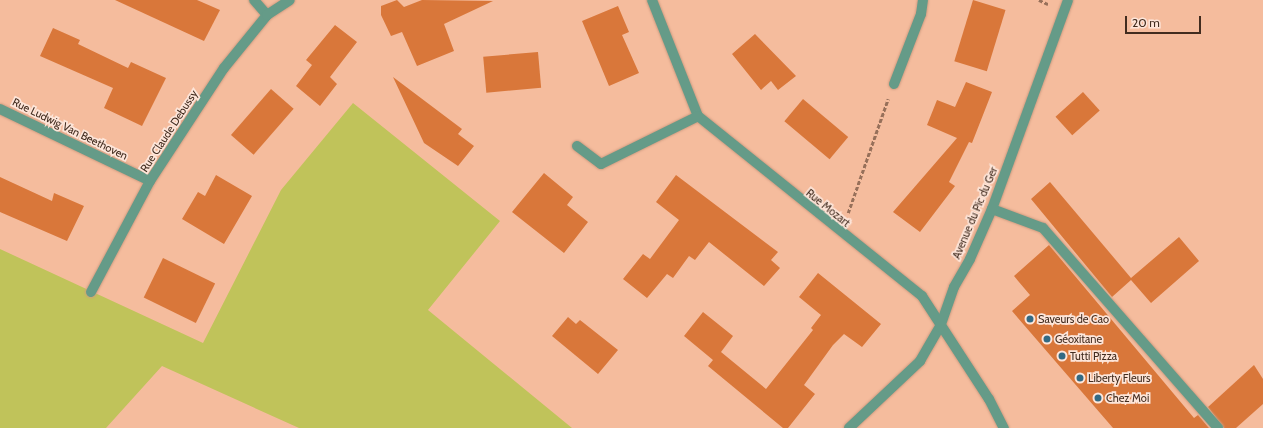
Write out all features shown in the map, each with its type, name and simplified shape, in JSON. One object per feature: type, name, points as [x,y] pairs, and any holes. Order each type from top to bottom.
[{"type":"street","points":[[254,0],[268,15]]},
{"type":"street","name":"Rue Claude Debussy","points":[[91,292],[150,181],[224,68],[268,15],[290,0]]},
{"type":"street","name":"Rue Mozart","points":[[652,0],[698,116],[841,234],[894,272],[922,296],[940,328],[989,399],[1004,428]]},
{"type":"street","points":[[894,84],[921,14],[923,0]]},
{"type":"street","name":"Avenue du Pic du Ger","points":[[849,428],[920,361],[940,328],[954,287],[970,259],[992,209],[1068,0]]},
{"type":"street","name":"Rue Ludwig Van Beethoven","points":[[0,109],[150,181]]},
{"type":"street","points":[[577,146],[601,164],[698,116]]},
{"type":"street","points":[[992,209],[1043,228],[1218,428]]},
{"type":"path","points":[[841,234],[894,84]]},
{"type":"shaded area","points":[[353,103],[500,221],[428,310],[572,428],[299,428],[162,366],[106,428],[0,428],[0,249],[203,343],[281,190]]},
{"type":"building","points":[[115,0],[197,0],[220,10],[204,41]]},
{"type":"building","points":[[397,0],[404,7],[422,0],[493,1],[444,24],[454,51],[417,66],[402,32],[391,36],[381,15],[381,6]]},
{"type":"building","points":[[973,0],[1006,10],[987,71],[954,61]]},
{"type":"building","points":[[618,6],[629,32],[622,35],[639,73],[609,86],[582,21]]},
{"type":"building","points":[[335,25],[357,42],[330,77],[337,84],[320,106],[296,86],[312,65],[306,60]]},
{"type":"building","points":[[53,28],[80,40],[78,44],[128,68],[131,62],[166,78],[142,126],[104,108],[113,88],[40,56]]},
{"type":"building","points":[[755,34],[796,76],[778,90],[771,81],[761,90],[732,54]]},
{"type":"building","points":[[538,52],[541,88],[486,93],[483,57]]},
{"type":"building","points":[[393,77],[462,129],[458,134],[474,146],[458,166],[424,143]]},
{"type":"building","points":[[966,82],[992,92],[972,143],[969,142],[949,182],[955,186],[920,232],[893,212],[957,138],[927,125],[937,100],[955,107]]},
{"type":"building","points":[[271,89],[294,109],[254,155],[231,135]]},
{"type":"building","points":[[1083,92],[1100,111],[1072,135],[1056,117]]},
{"type":"building","points":[[803,99],[848,137],[830,159],[784,121]]},
{"type":"building","points":[[544,173],[573,197],[567,205],[588,222],[564,253],[512,212]]},
{"type":"building","points":[[216,175],[252,196],[224,244],[182,219],[198,192],[205,196]]},
{"type":"building","points":[[676,175],[778,252],[771,260],[780,268],[764,286],[709,242],[695,260],[689,256],[673,278],[667,274],[647,298],[623,279],[643,254],[650,259],[679,220],[656,202]]},
{"type":"building","points":[[0,177],[52,201],[54,193],[84,206],[67,241],[0,212]]},
{"type":"building","points":[[1050,182],[1131,278],[1179,237],[1199,261],[1151,303],[1131,280],[1112,297],[1031,199]]},
{"type":"building","points":[[1049,245],[1194,418],[1198,415],[1209,428],[1113,428],[1012,311],[1030,295],[1014,276]]},
{"type":"building","points":[[163,258],[215,283],[196,323],[144,298]]},
{"type":"building","points":[[818,273],[881,324],[862,347],[844,334],[833,345],[804,385],[815,394],[788,428],[783,428],[708,366],[713,360],[684,336],[703,312],[733,336],[721,352],[766,389],[813,330],[811,328],[821,315],[799,297]]},
{"type":"building","points":[[568,317],[576,324],[580,320],[618,350],[598,374],[552,336]]},
{"type":"building","points":[[1254,365],[1263,379],[1263,404],[1236,428],[1224,428],[1208,407]]},
{"type":"place","name":"Saveurs de Cao","points":[[1030,319]]},
{"type":"place","name":"Géoxitane","points":[[1047,339]]},
{"type":"place","name":"Tutti Pizza","points":[[1062,356]]},
{"type":"place","name":"Liberty Fleurs","points":[[1080,378]]},
{"type":"place","name":"Chez Moi","points":[[1098,398]]}]
